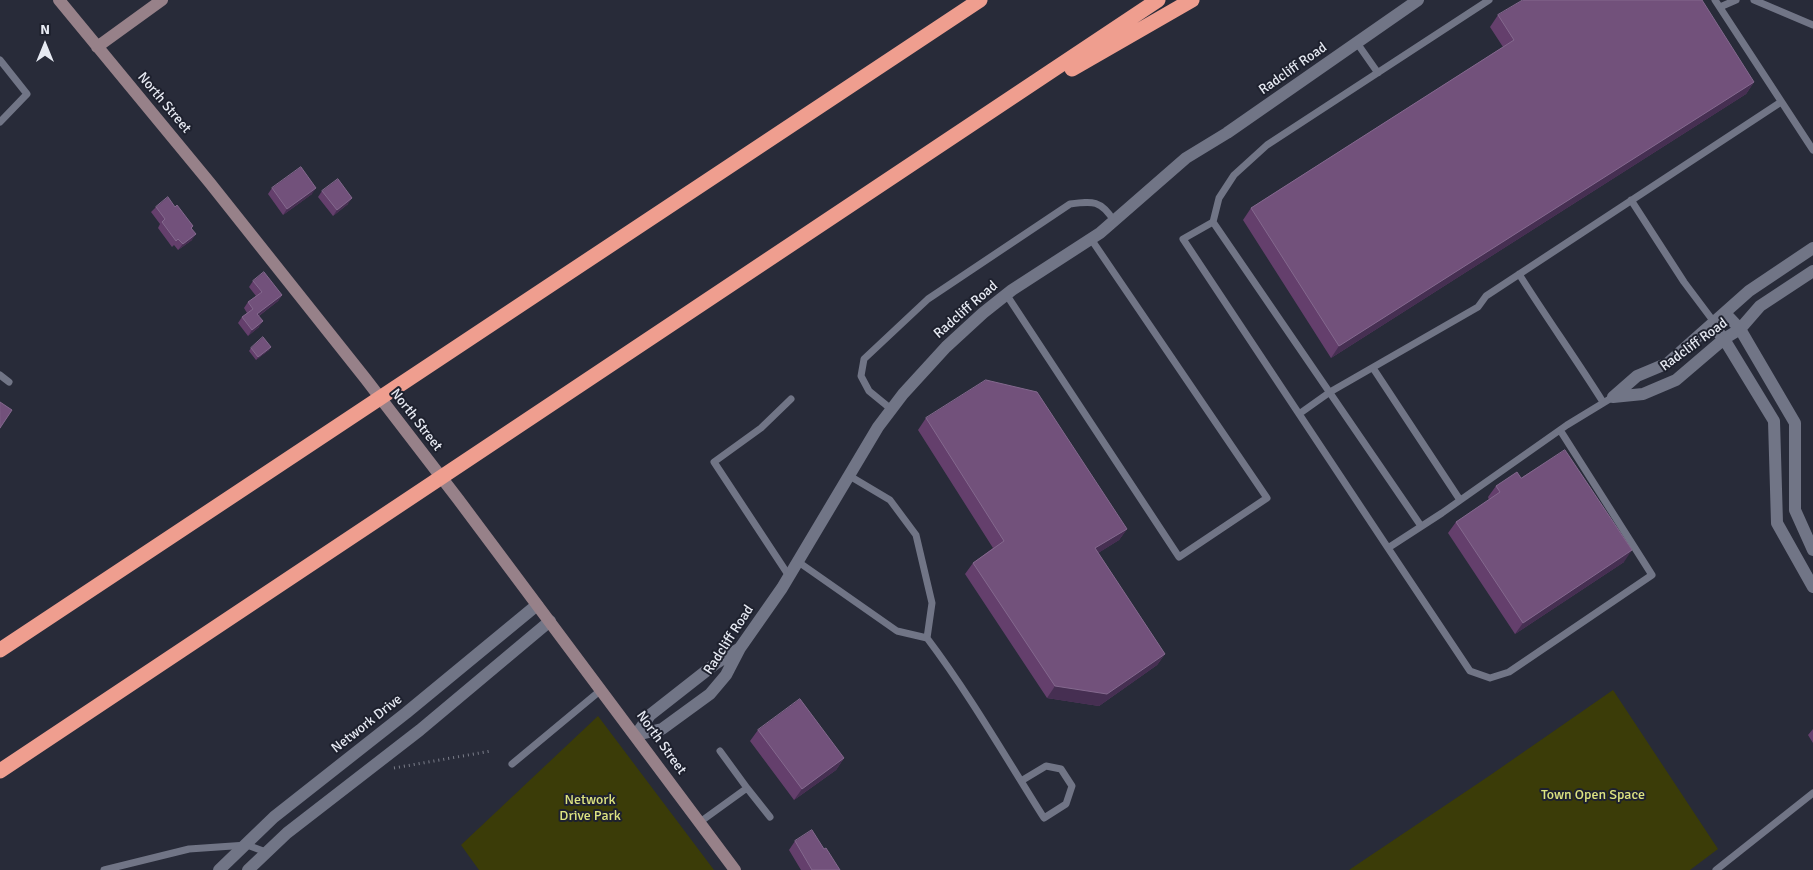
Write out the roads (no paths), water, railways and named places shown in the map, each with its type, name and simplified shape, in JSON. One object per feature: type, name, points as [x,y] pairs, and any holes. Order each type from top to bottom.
[{"type":"highway","points":[[0,650],[980,0]]},
{"type":"highway","points":[[0,771],[1158,0]]},
{"type":"highway","points":[[958,134],[1192,0]]},
{"type":"main road","name":"North Street","points":[[59,0],[210,183],[365,378],[602,689],[735,870]]},
{"type":"main road","points":[[97,47],[162,0]]},
{"type":"street","name":"Radcliff Road","points":[[636,735],[662,729],[710,694],[726,675],[740,648],[789,576],[878,427],[903,394],[946,346],[1006,294],[1091,239],[1114,221],[1186,158],[1227,133],[1418,0]]},
{"type":"street","name":"Radcliff Road","points":[[1608,400],[1637,376],[1668,363],[1749,291],[1813,248]]},
{"type":"street","name":"Radcliff Road","points":[[1608,400],[1643,394],[1676,380],[1740,329],[1760,306],[1813,271]]},
{"type":"street","points":[[1725,313],[1740,329],[1795,423],[1795,510],[1813,550]]},
{"type":"street","points":[[1713,324],[1774,421],[1776,523],[1809,572],[1813,587]]},
{"type":"street","name":"Network Drive","points":[[219,870],[274,818],[537,605]]},
{"type":"street","points":[[248,870],[287,833],[420,730],[550,622]]},
{"type":"street","points":[[636,735],[650,715],[715,664],[740,648]]},
{"type":"lane","points":[[1421,526],[1214,222],[1219,198],[1234,175],[1267,145],[1489,0]]},
{"type":"lane","points":[[1715,0],[1813,150]]},
{"type":"lane","points":[[1720,7],[1736,0]]},
{"type":"lane","points":[[1754,0],[1813,25]]},
{"type":"lane","points":[[1357,42],[1378,73]]},
{"type":"lane","points":[[0,60],[27,94],[0,122]]},
{"type":"lane","points":[[1299,414],[1330,392],[1478,307],[1486,296],[1781,102]]},
{"type":"lane","points":[[1631,200],[1713,324]]},
{"type":"lane","points":[[891,410],[869,392],[861,376],[864,358],[928,299],[1070,204],[1092,201],[1107,211],[1114,221]]},
{"type":"lane","points":[[1214,222],[1183,239],[1470,671],[1490,678],[1509,672],[1652,576],[1560,430]]},
{"type":"lane","points":[[1006,294],[1179,557],[1266,498],[1091,239]]},
{"type":"lane","points":[[1388,548],[1560,430],[1608,400],[1546,317],[1519,274]]},
{"type":"lane","points":[[1373,368],[1460,500]]},
{"type":"lane","points":[[0,376],[9,382]]},
{"type":"lane","points":[[789,576],[714,462],[761,428],[791,399]]},
{"type":"lane","points":[[848,475],[890,500],[916,535],[932,603],[927,638]]},
{"type":"lane","points":[[797,561],[897,631],[927,638],[944,660],[1020,781],[1044,818],[1066,804],[1072,786],[1061,769],[1046,766],[1020,781]]},
{"type":"lane","points":[[512,764],[602,689]]},
{"type":"lane","points":[[720,751],[770,817]]},
{"type":"lane","points":[[700,822],[747,788]]},
{"type":"lane","points":[[1716,870],[1813,794]]},
{"type":"lane","points":[[104,870],[189,849],[246,845],[266,852]]},
{"type":"park label","name":"Town Open Space","points":[[1593,795]]},
{"type":"park label","name":"Network Drive Park","points":[[590,808]]}]
